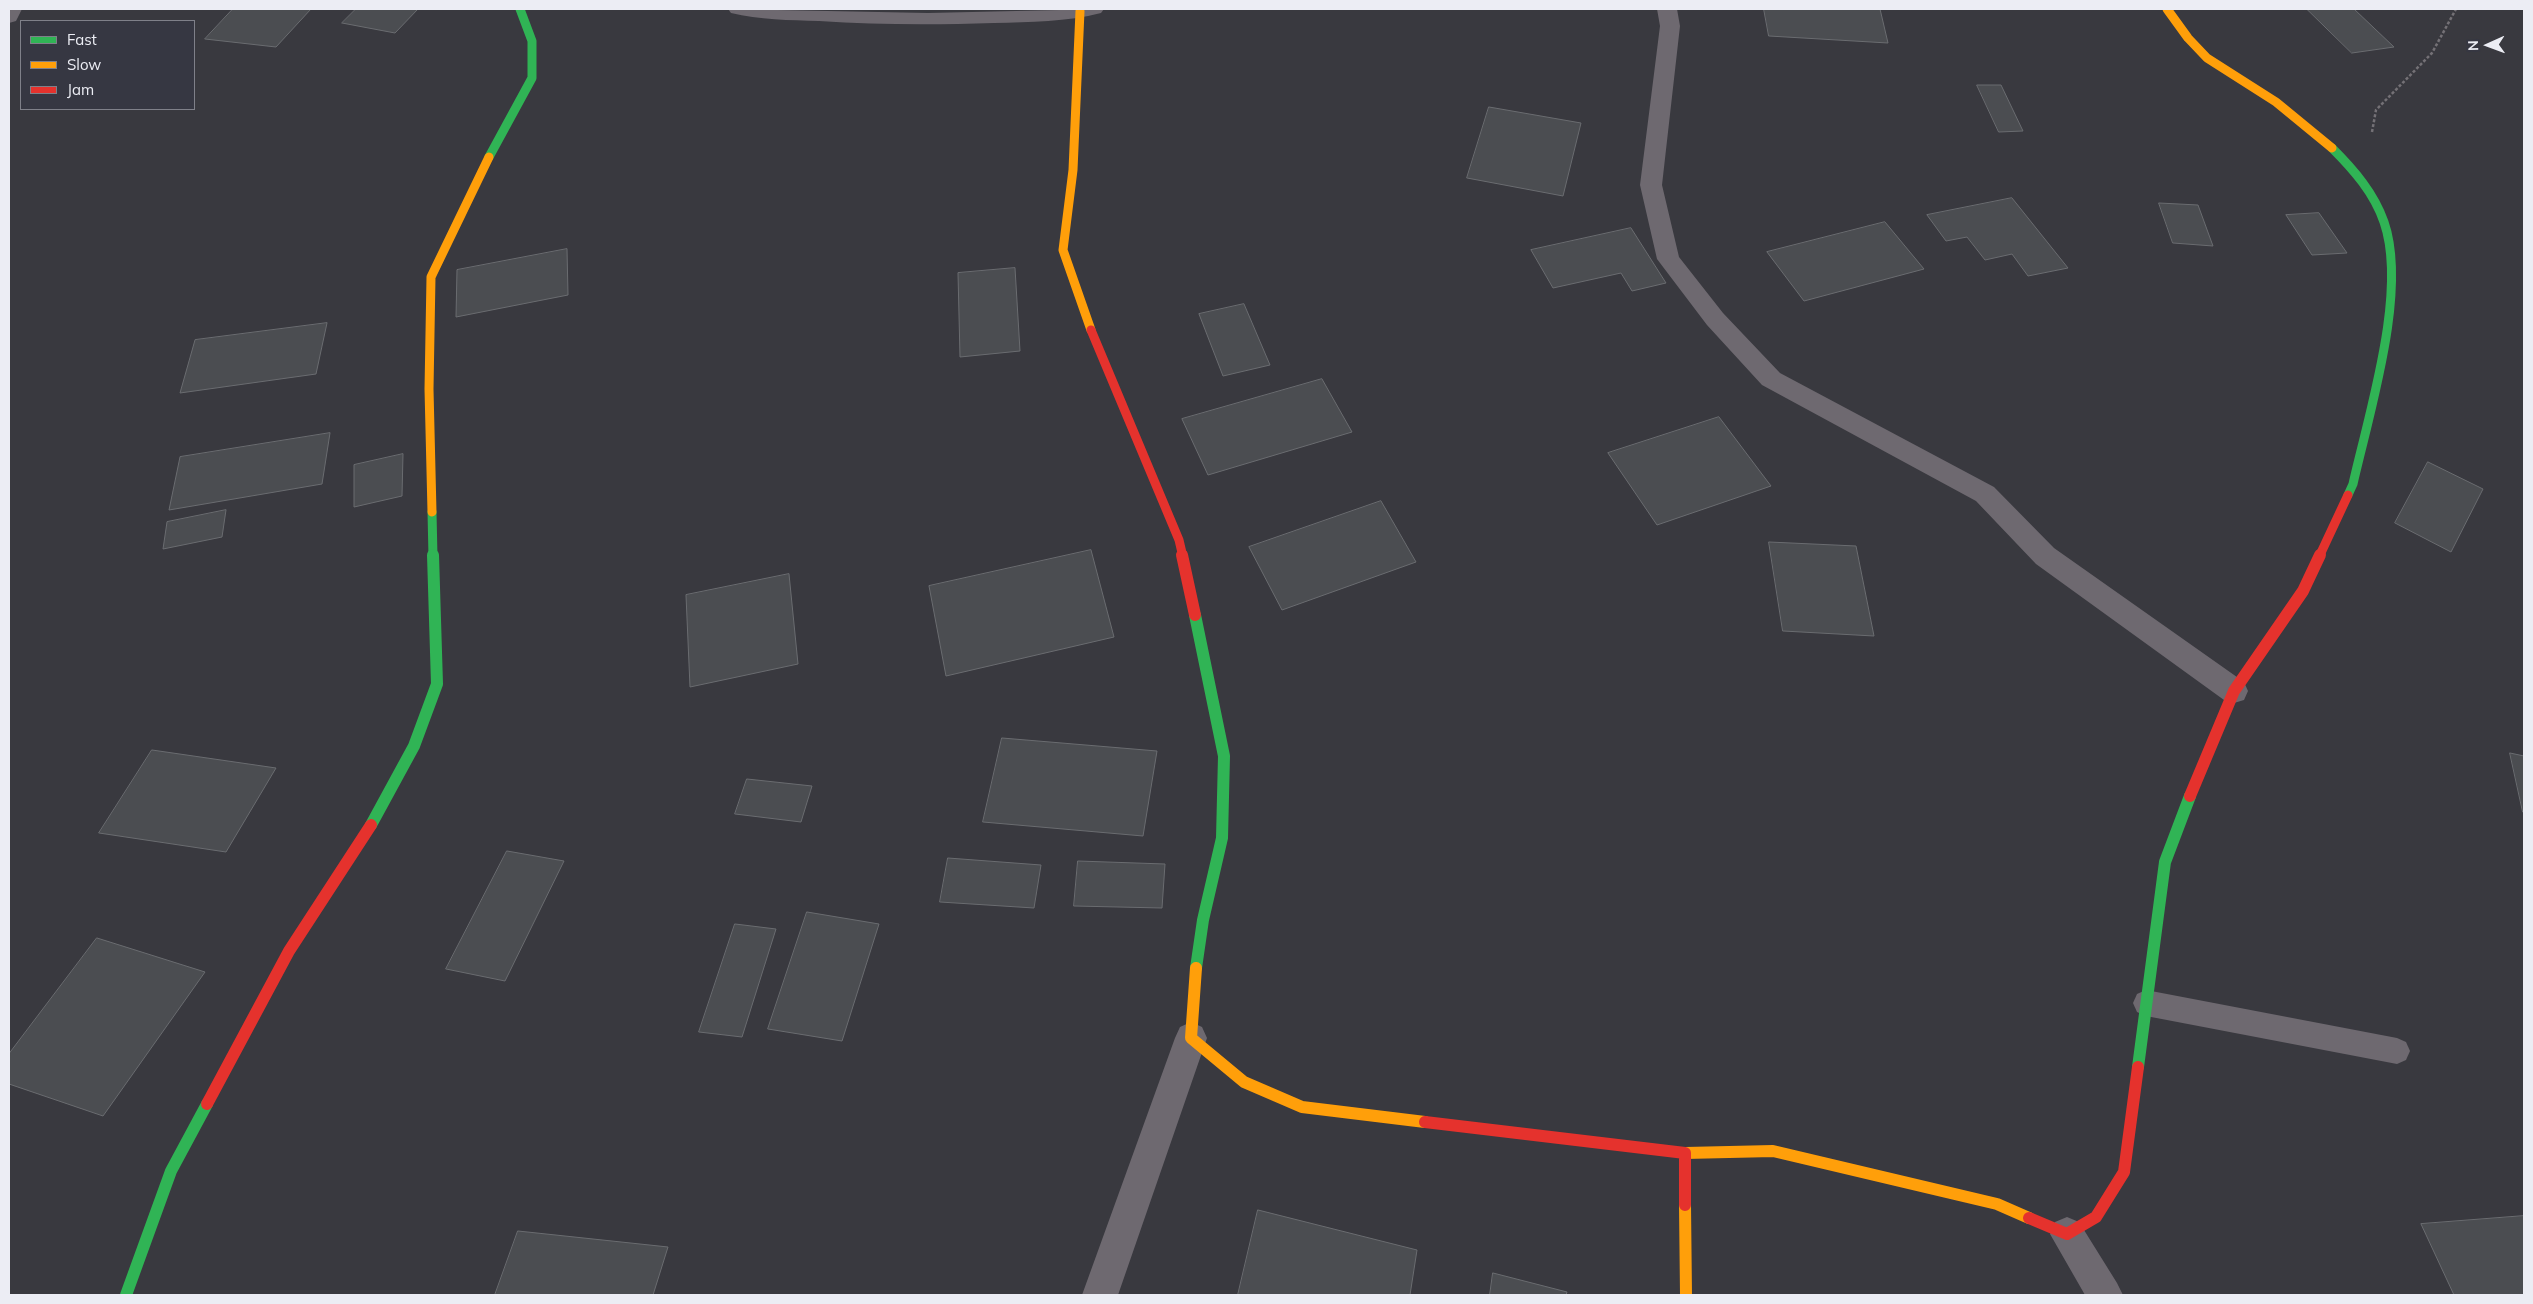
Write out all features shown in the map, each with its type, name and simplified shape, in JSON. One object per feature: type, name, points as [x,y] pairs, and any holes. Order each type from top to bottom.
[{"type":"street","points":[[9,17],[12,9]]},
{"type":"street","points":[[126,1295],[171,1171],[289,951],[367,831],[414,746],[436,684],[429,389],[431,277],[475,182],[532,78],[532,42],[520,9]]},
{"type":"street","points":[[738,9],[803,15],[941,20],[1087,10],[1074,170],[1063,250],[1088,324],[1179,540],[1224,756],[1222,838],[1203,920],[1194,987],[1191,1038],[1100,1295]]},
{"type":"street","points":[[1667,9],[1670,26],[1651,185],[1668,258],[1715,318],[1770,379],[1985,494],[2044,556],[2234,691]]},
{"type":"street","points":[[2067,1234],[2096,1217],[2124,1172],[2165,862],[2212,738],[2234,691],[2303,591],[2353,484],[2392,305],[2394,282],[2382,217],[2362,181],[2311,128],[2261,92],[2213,64],[2182,32],[2167,9]]},
{"type":"street","points":[[1191,1038],[1244,1082],[1302,1107],[1685,1153],[1773,1151],[1997,1204],[2067,1234],[2105,1295]]},
{"type":"street","points":[[1685,1153],[1686,1295]]},
{"type":"lane","points":[[2146,1003],[2397,1051]]},
{"type":"path","points":[[2362,181],[2376,110],[2432,53],[2456,9]]},
{"type":"building","points":[[233,9],[311,9],[276,47],[205,39]]},
{"type":"building","points":[[356,9],[418,9],[395,33],[342,23]]},
{"type":"building","points":[[1764,9],[1880,9],[1888,43],[1769,36]]},
{"type":"building","points":[[2307,9],[2354,9],[2394,47],[2352,53]]},
{"type":"building","points":[[1977,85],[2001,85],[2023,131],[1999,132]]},
{"type":"building","points":[[1489,107],[1581,123],[1563,196],[1467,178]]},
{"type":"building","points":[[2012,198],[2068,268],[2028,276],[2012,254],[1985,260],[1967,237],[1946,241],[1927,215]]},
{"type":"building","points":[[2159,203],[2198,205],[2213,246],[2173,243]]},
{"type":"building","points":[[2319,213],[2347,253],[2312,255],[2286,215]]},
{"type":"building","points":[[1885,222],[1924,269],[1804,301],[1767,252]]},
{"type":"building","points":[[1631,228],[1666,283],[1632,291],[1621,273],[1553,288],[1531,250]]},
{"type":"building","points":[[567,249],[568,295],[456,317],[457,270]]},
{"type":"building","points":[[1015,268],[1020,351],[960,357],[958,273]]},
{"type":"building","points":[[1244,304],[1270,365],[1223,376],[1199,314]]},
{"type":"building","points":[[327,323],[316,374],[180,393],[195,340]]},
{"type":"building","points":[[1322,379],[1352,432],[1208,475],[1182,419]]},
{"type":"building","points":[[1719,417],[1771,486],[1657,525],[1608,453]]},
{"type":"building","points":[[330,433],[322,484],[169,510],[180,457]]},
{"type":"building","points":[[403,454],[402,496],[354,507],[354,465]]},
{"type":"building","points":[[2428,462],[2483,489],[2451,552],[2395,523]]},
{"type":"building","points":[[1381,501],[1416,562],[1282,610],[1249,547]]},
{"type":"building","points":[[226,510],[222,537],[163,549],[167,522]]},
{"type":"building","points":[[1769,542],[1856,546],[1874,636],[1783,631]]},
{"type":"building","points":[[1091,550],[1114,637],[946,676],[929,586]]},
{"type":"building","points":[[789,574],[798,664],[690,687],[686,595]]},
{"type":"building","points":[[1002,738],[1157,751],[1143,836],[983,822]]},
{"type":"building","points":[[152,750],[276,768],[226,852],[99,833]]},
{"type":"building","points":[[2510,753],[2524,756],[2524,812],[2523,812]]},
{"type":"building","points":[[747,779],[812,786],[801,822],[735,814]]},
{"type":"building","points":[[507,851],[564,861],[505,981],[446,969]]},
{"type":"building","points":[[948,858],[1041,865],[1034,908],[940,902]]},
{"type":"building","points":[[1078,861],[1165,864],[1162,908],[1074,906]]},
{"type":"building","points":[[807,912],[879,924],[842,1041],[768,1029]]},
{"type":"building","points":[[735,924],[776,929],[742,1037],[699,1032]]},
{"type":"building","points":[[97,938],[205,972],[103,1116],[9,1084],[9,1054]]},
{"type":"building","points":[[1258,1210],[1417,1250],[1410,1295],[1238,1295]]},
{"type":"building","points":[[2524,1216],[2524,1295],[2454,1295],[2421,1224]]},
{"type":"building","points":[[518,1231],[668,1247],[653,1295],[495,1295]]},
{"type":"building","points":[[1493,1273],[1567,1292],[1566,1295],[1490,1295]]},
{"type":"traffic: fast","points":[[489,157],[532,78],[532,41],[520,9]]},
{"type":"traffic: fast","points":[[2332,148],[2361,180],[2375,201],[2384,222],[2390,244],[2392,266],[2392,288],[2386,332],[2353,484],[2348,495]]},
{"type":"traffic: fast","points":[[371,825],[414,746],[437,684],[432,512]]},
{"type":"traffic: fast","points":[[1195,615],[1224,756],[1222,838],[1203,920],[1196,968]]},
{"type":"traffic: fast","points":[[2138,1067],[2165,862],[2190,796]]},
{"type":"traffic: fast","points":[[126,1295],[171,1171],[207,1104]]},
{"type":"traffic: slow","points":[[2167,9],[2188,38],[2207,58],[2276,102],[2332,148]]},
{"type":"traffic: slow","points":[[1080,11],[1073,170],[1063,250],[1091,330]]},
{"type":"traffic: slow","points":[[432,512],[429,389],[431,277],[489,157]]},
{"type":"traffic: slow","points":[[1196,968],[1191,1038],[1244,1082],[1302,1107],[1425,1122]]},
{"type":"traffic: slow","points":[[1685,1153],[1773,1151],[1997,1204],[2029,1218]]},
{"type":"traffic: slow","points":[[1685,1205],[1686,1295]]},
{"type":"traffic: jam","points":[[1091,330],[1179,540],[1195,615]]},
{"type":"traffic: jam","points":[[2190,796],[2212,739],[2234,691],[2303,591],[2348,495]]},
{"type":"traffic: jam","points":[[207,1104],[289,951],[371,825]]},
{"type":"traffic: jam","points":[[2029,1218],[2067,1234],[2096,1217],[2124,1172],[2138,1067]]},
{"type":"traffic: jam","points":[[1425,1122],[1685,1153],[1685,1205]]}]
